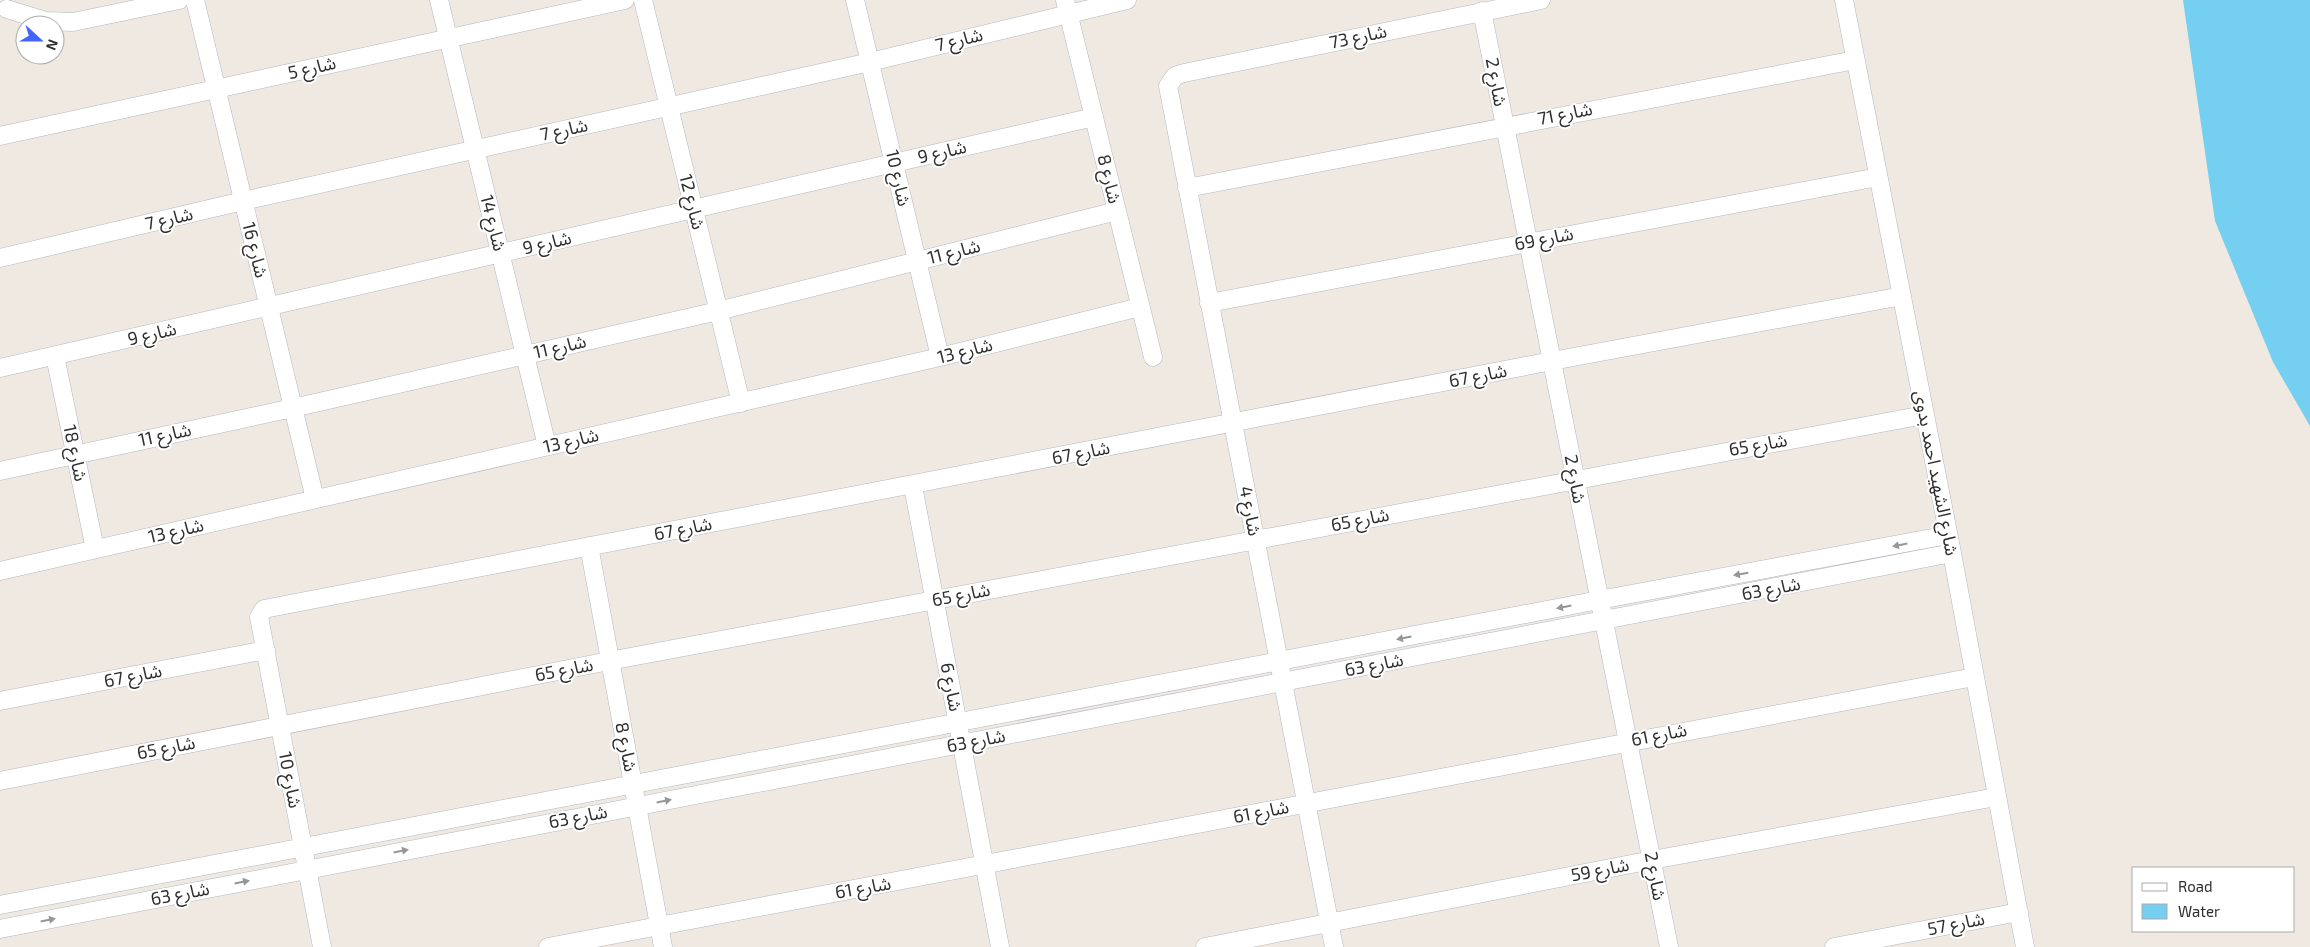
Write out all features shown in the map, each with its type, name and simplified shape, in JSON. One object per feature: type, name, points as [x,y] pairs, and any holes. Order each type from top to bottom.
[{"type":"street","points":[[4,11],[23,0]]},
{"type":"street","points":[[4,11],[46,21],[73,22],[100,18],[179,0]]},
{"type":"street","name":"شارع 16","points":[[195,0],[315,499]]},
{"type":"street","name":"شارع 14","points":[[439,0],[547,446]]},
{"type":"street","name":"شارع 5","points":[[0,136],[625,0]]},
{"type":"street","name":"شارع 12","points":[[643,0],[741,403]]},
{"type":"street","name":"شارع 10","points":[[855,0],[940,357]]},
{"type":"street","name":"شارع 7","points":[[0,258],[243,201],[870,62],[1066,6],[1128,0]]},
{"type":"street","name":"شارع 73","points":[[1175,76],[1541,0]]},
{"type":"street","name":"شارع الشهيد احمد بدوى","points":[[1844,0],[1952,553],[2025,947]]},
{"type":"street","name":"شارع 8","points":[[1066,6],[1153,357]]},
{"type":"street","name":"شارع 2","points":[[1482,12],[1669,947]]},
{"type":"street","name":"شارع 71","points":[[1187,188],[1855,60]]},
{"type":"street","name":"شارع 4","points":[[1175,76],[1168,86],[1334,947]]},
{"type":"street","name":"شارع 9","points":[[0,368],[1094,117]]},
{"type":"street","name":"شارع 69","points":[[1209,303],[1878,178]]},
{"type":"street","name":"شارع 11","points":[[0,471],[293,408],[525,355],[718,310],[1117,212]]},
{"type":"street","name":"شارع 67","points":[[260,612],[264,609],[589,546],[913,486],[1552,361],[1902,296]]},
{"type":"street","name":"شارع 13","points":[[0,571],[940,357],[1140,307]]},
{"type":"street","name":"شارع 18","points":[[55,356],[95,549]]},
{"type":"street","name":"شارع 65","points":[[0,781],[609,661],[1924,414]]},
{"type":"street","name":"شارع 6","points":[[913,486],[1000,947]]},
{"type":"street","name":"شارع 63","points":[[0,905],[1948,535]]},
{"type":"street","name":"شارع 8","points":[[589,546],[663,947]]},
{"type":"street","name":"شارع 63","points":[[0,929],[962,743],[1604,622],[1952,553]]},
{"type":"street","points":[[1854,554],[1858,572]]},
{"type":"street","name":"شارع 10","points":[[260,612],[259,617],[322,947]]},
{"type":"street","name":"شارع 67","points":[[0,701],[266,650]]},
{"type":"street","name":"شارع 61","points":[[548,947],[1974,677]]},
{"type":"street","name":"شارع 59","points":[[1205,947],[1652,860],[1996,797]]},
{"type":"street","name":"شارع 57","points":[[1834,947],[2019,912]]},
{"type":"water","points":[[2183,0],[2310,0],[2310,426],[2273,362],[2215,221]]}]
